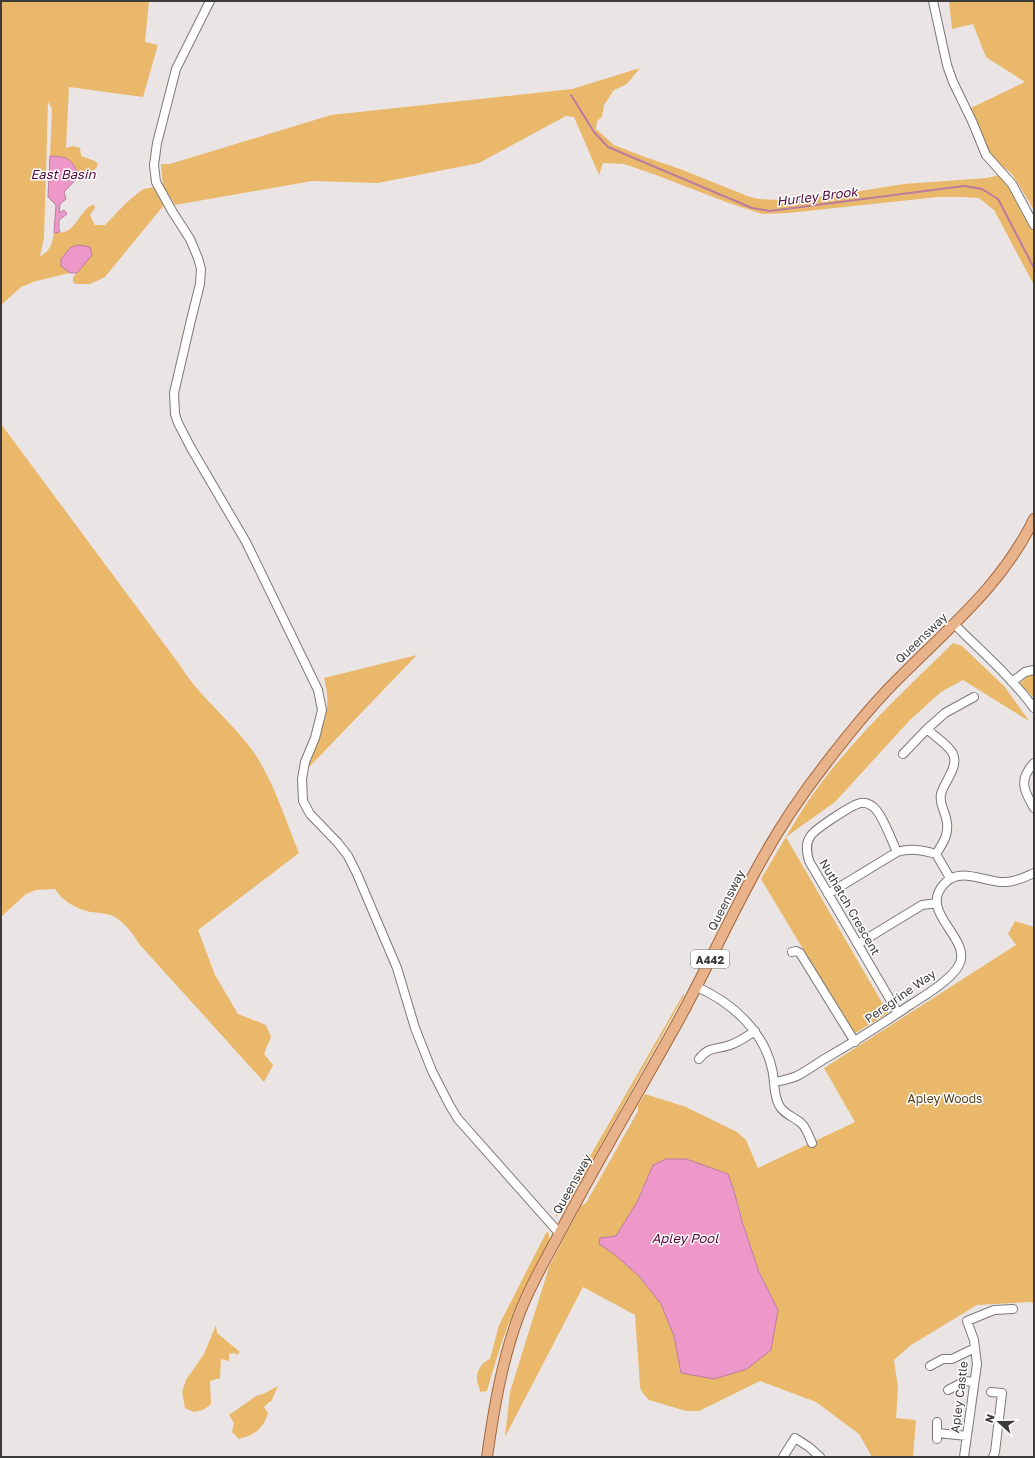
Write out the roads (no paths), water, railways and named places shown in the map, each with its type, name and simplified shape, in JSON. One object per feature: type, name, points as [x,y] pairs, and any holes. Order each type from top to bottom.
[{"type":"main road","name":"Queensway","points":[[486,1457],[492,1418],[506,1355],[521,1311],[560,1234],[696,987],[759,864],[780,828],[812,782],[875,704],[900,677],[976,603],[1008,565],[1027,534],[1034,519]]},
{"type":"street","points":[[210,1],[176,69],[157,143],[154,165],[156,182],[190,239],[201,269],[200,284],[174,393],[175,414],[191,448],[246,542],[318,690],[322,710],[315,738],[304,762],[302,779],[303,801],[310,814],[338,843],[357,874],[397,968],[414,1028],[432,1071],[450,1106],[458,1119],[560,1234]]},
{"type":"street","points":[[933,1],[947,64],[953,82],[986,155],[1012,184],[1034,225]]},
{"type":"street","points":[[954,624],[989,657],[1034,708]]},
{"type":"street","points":[[1012,682],[1024,672],[1034,670]]},
{"type":"street","points":[[903,754],[945,713],[974,696]]},
{"type":"street","points":[[927,729],[951,750],[954,756],[952,772],[944,786],[940,800],[946,817],[947,835],[936,854]]},
{"type":"street","points":[[1034,763],[1027,771],[1024,784],[1026,795],[1034,808]]},
{"type":"street","name":"Nuthatch Crescent","points":[[897,852],[878,812],[875,808],[864,803],[854,805],[814,831],[808,839],[807,852],[809,861],[898,1013]]},
{"type":"street","points":[[828,894],[897,852],[915,850],[936,854],[950,878]]},
{"type":"street","points":[[858,944],[922,905],[937,904],[940,889],[950,878],[965,875],[1006,882],[1020,879],[1034,873]]},
{"type":"street","name":"Peregrine Way","points":[[774,1082],[786,1080],[798,1075],[854,1042],[940,984],[959,965],[961,958],[960,948],[942,919],[937,904]]},
{"type":"street","points":[[792,952],[796,951],[800,953],[854,1042]]},
{"type":"street","points":[[696,987],[728,1005],[755,1031],[769,1057],[779,1106],[801,1124],[812,1143]]},
{"type":"street","points":[[699,1059],[704,1052],[709,1049],[728,1046],[738,1042],[755,1031]]},
{"type":"street","name":"Apley Castle","points":[[964,1457],[977,1364],[974,1340],[966,1321],[994,1310],[1013,1308]]},
{"type":"street","points":[[930,1366],[943,1359],[952,1359],[975,1348]]},
{"type":"street","points":[[948,1390],[964,1381],[974,1382]]},
{"type":"street","points":[[991,1392],[1002,1393],[995,1452],[993,1457]]},
{"type":"street","points":[[937,1422],[937,1436],[967,1436]]},
{"type":"street","points":[[783,1457],[795,1438],[820,1457]]},
{"type":"water","name":"East Basin","points":[[50,156],[65,158],[71,162],[80,175],[64,192],[66,199],[60,204],[59,213],[64,210],[67,214],[59,220],[60,232],[54,233],[56,205],[48,197]]},
{"type":"water","points":[[79,245],[90,247],[92,255],[77,273],[70,273],[61,266],[61,259],[71,247]]},
{"type":"water","name":"Apley Pool","points":[[666,1159],[686,1159],[728,1174],[759,1272],[778,1310],[771,1350],[747,1369],[714,1379],[681,1373],[674,1336],[661,1304],[639,1276],[614,1254],[599,1244],[600,1238],[616,1236],[637,1202],[653,1165]]},
{"type":"waterway","name":"Hurley Brook","points":[[571,95],[594,132],[608,147],[752,208],[770,211],[964,186],[982,189],[998,199],[1034,268]]},
{"type":"park label","name":"Apley Woods","points":[[945,1098]]}]
